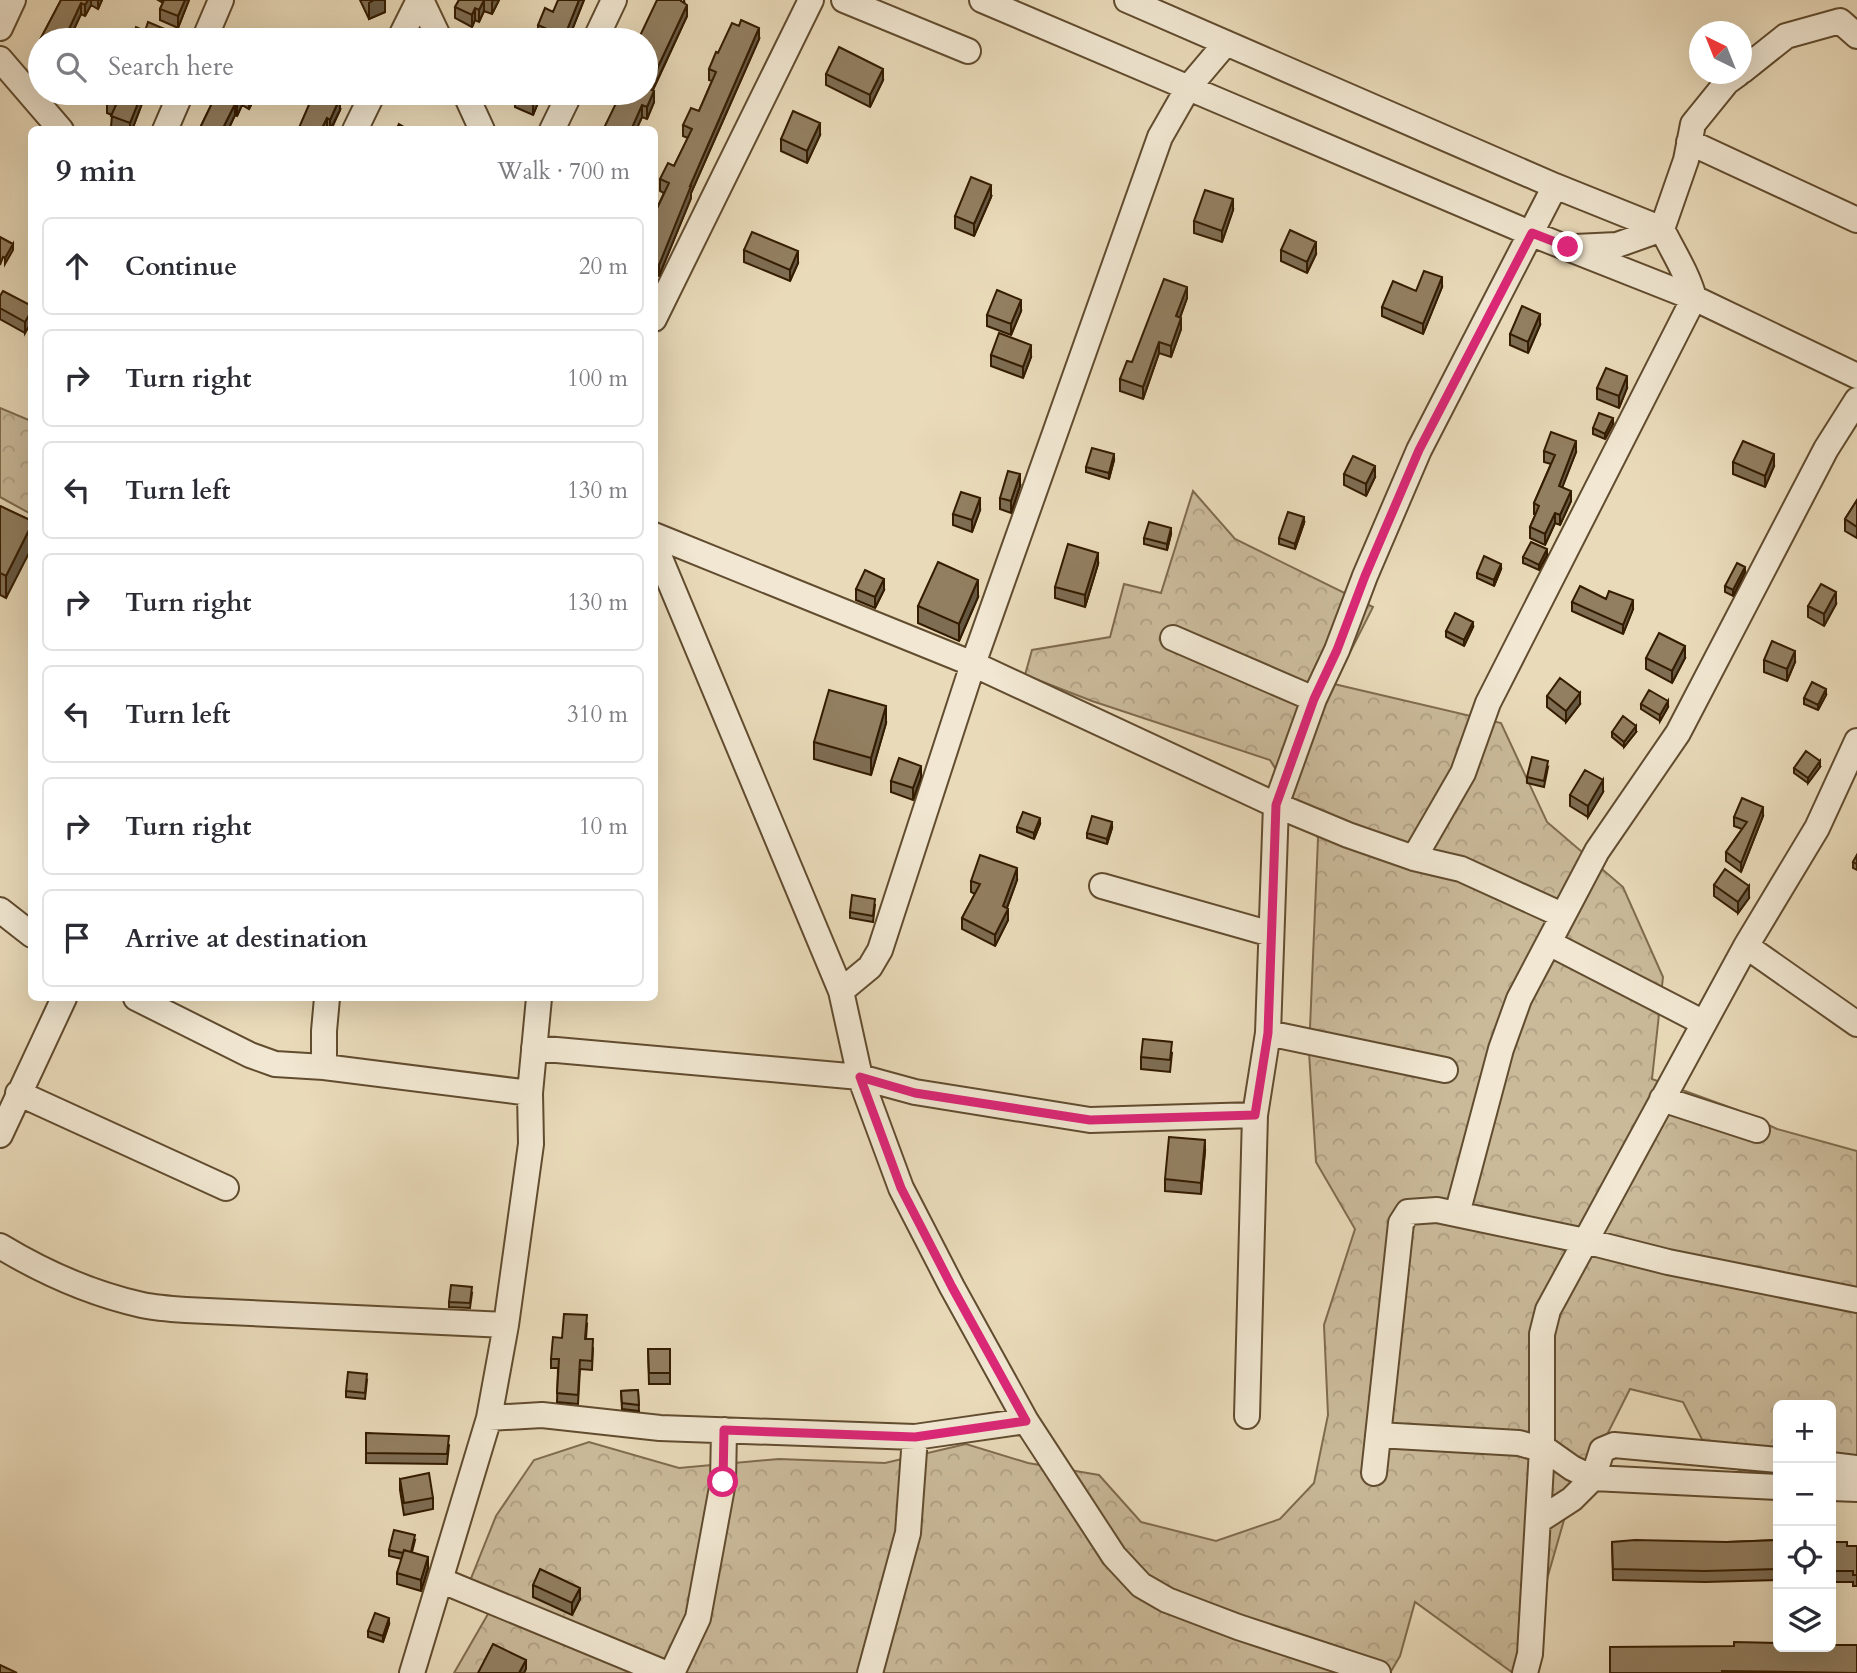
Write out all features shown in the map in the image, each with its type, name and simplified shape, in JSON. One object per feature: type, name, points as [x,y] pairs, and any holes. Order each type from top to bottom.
[{"type":"street","points":[[0,28],[13,0]]},
{"type":"street","points":[[209,28],[221,0]]},
{"type":"street","points":[[405,28],[420,0]]},
{"type":"street","points":[[420,0],[434,28]]},
{"type":"street","points":[[601,28],[614,0]]},
{"type":"street","points":[[658,311],[811,0]]},
{"type":"street","points":[[844,0],[968,51]]},
{"type":"street","points":[[982,0],[1532,233],[1694,298],[1857,376]]},
{"type":"street","points":[[1127,0],[1555,186],[1662,229],[1680,268],[1690,281],[1694,298],[1488,703],[1463,773],[1414,858]]},
{"type":"street","points":[[1752,63],[1786,36],[1840,21],[1857,36]]},
{"type":"street","points":[[841,992],[870,967],[880,950],[973,664],[1160,137],[1188,88],[1226,43]]},
{"type":"street","points":[[0,60],[28,92]]},
{"type":"street","points":[[1662,229],[1686,160],[1693,124],[1725,84]]},
{"type":"street","points":[[39,105],[58,126]]},
{"type":"street","points":[[167,126],[176,105]]},
{"type":"street","points":[[357,126],[367,105]]},
{"type":"street","points":[[471,105],[480,126]]},
{"type":"street","points":[[554,126],[564,105]]},
{"type":"street","points":[[1689,142],[1857,220]]},
{"type":"street","points":[[1247,1416],[1255,1115],[1268,1033],[1276,805],[1314,699],[1337,650],[1365,576],[1419,450],[1555,186]]},
{"type":"street","points":[[1568,247],[1617,245],[1662,229]]},
{"type":"street","points":[[1457,1214],[1501,1049],[1518,999],[1597,851],[1678,733],[1826,449],[1857,400]]},
{"type":"street","points":[[658,537],[973,664],[1276,805],[1348,835],[1414,858],[1461,869],[1562,915]]},
{"type":"street","points":[[658,554],[841,992],[860,1077],[901,1188],[1026,1421],[1114,1556],[1141,1584],[1167,1600],[1238,1627],[1378,1673]]},
{"type":"street","points":[[1173,638],[1314,699]]},
{"type":"street","points":[[1525,1673],[1530,1654],[1542,1450],[1542,1334],[1548,1310],[1746,946],[1817,828],[1857,741]]},
{"type":"street","points":[[1102,886],[1271,933]]},
{"type":"street","points":[[0,910],[28,932]]},
{"type":"street","points":[[1549,943],[1704,1023]]},
{"type":"street","points":[[1746,946],[1857,1024]]},
{"type":"street","points":[[0,1135],[63,1001]]},
{"type":"street","points":[[142,1001],[250,1055],[275,1064],[324,1067],[530,1093]]},
{"type":"street","points":[[324,1067],[327,1001]]},
{"type":"street","points":[[412,1673],[489,1418],[506,1325],[531,1144],[530,1093],[539,1001]]},
{"type":"street","points":[[1268,1033],[1445,1070]]},
{"type":"street","points":[[534,1048],[860,1077],[915,1093],[1090,1120],[1255,1115]]},
{"type":"street","points":[[18,1093],[226,1188]]},
{"type":"street","points":[[1662,1099],[1757,1130]]},
{"type":"street","points":[[1374,1473],[1401,1223],[1408,1212],[1437,1210],[1585,1241],[1668,1262],[1857,1300]]},
{"type":"street","points":[[0,1246],[29,1263],[60,1276],[111,1297],[145,1306],[506,1325]]},
{"type":"street","points":[[489,1418],[542,1415],[660,1428],[915,1437],[1026,1421]]},
{"type":"street","points":[[672,1673],[698,1618],[723,1482],[724,1430]]},
{"type":"street","points":[[1378,1435],[1519,1443],[1542,1450],[1593,1478],[1773,1487]]},
{"type":"street","points":[[870,1673],[908,1533],[915,1437]]},
{"type":"street","points":[[1538,1521],[1572,1499],[1593,1478],[1602,1450],[1614,1444],[1773,1460]]},
{"type":"street","points":[[1836,1466],[1857,1468]]},
{"type":"street","points":[[1836,1488],[1857,1489]]},
{"type":"street","points":[[440,1580],[665,1673]]},
{"type":"green space","points":[[0,408],[28,420],[28,512],[0,497]]},
{"type":"green space","points":[[1193,491],[1235,539],[1373,607],[1334,684],[1501,723],[1547,822],[1623,887],[1663,977],[1652,1079],[1737,1110],[1777,1129],[1857,1151],[1857,1459],[1836,1461],[1836,1400],[1773,1400],[1773,1471],[1751,1478],[1707,1449],[1683,1402],[1630,1389],[1564,1520],[1520,1673],[1513,1673],[1415,1602],[1400,1656],[1390,1673],[454,1673],[488,1614],[470,1581],[496,1516],[534,1460],[589,1442],[679,1468],[779,1459],[885,1463],[966,1444],[1028,1463],[1099,1475],[1141,1522],[1216,1541],[1280,1519],[1314,1483],[1328,1415],[1324,1325],[1355,1229],[1316,1162],[1309,1052],[1318,838],[1270,760],[1092,701],[1025,675],[1032,650],[1110,637],[1124,584],[1161,593]]},
{"type":"building","points":[[61,0],[88,0],[85,5],[81,3],[69,28],[46,28]]},
{"type":"building","points":[[164,0],[185,0],[178,16],[160,9]]},
{"type":"building","points":[[459,0],[484,0],[479,10],[475,8],[472,15],[455,7]]},
{"type":"building","points":[[558,0],[579,0],[568,28],[545,28],[538,25],[545,8],[553,12]]},
{"type":"building","points":[[657,0],[681,0],[687,5],[658,67],[658,28],[644,28]]},
{"type":"building","points":[[741,20],[759,28],[690,186],[659,265],[658,206],[669,183],[660,179],[668,163],[674,166],[692,129],[683,125],[691,108],[699,111],[716,72],[709,69],[716,52],[718,53],[732,23],[739,26]]},
{"type":"building","points":[[148,22],[162,28],[146,28]]},
{"type":"building","points":[[839,47],[883,69],[870,95],[826,74]]},
{"type":"building","points":[[116,105],[137,105],[130,123],[111,116]]},
{"type":"building","points":[[211,105],[234,105],[224,126],[201,126]]},
{"type":"building","points":[[309,105],[337,105],[330,120],[327,118],[323,126],[300,126]]},
{"type":"building","points":[[615,105],[642,105],[633,126],[605,126]]},
{"type":"building","points":[[793,111],[820,123],[807,151],[781,139]]},
{"type":"building","points":[[971,177],[991,185],[974,224],[955,216]]},
{"type":"building","points":[[1205,190],[1233,199],[1222,231],[1194,221]]},
{"type":"building","points":[[1290,230],[1316,242],[1307,262],[1281,250]]},
{"type":"building","points":[[752,232],[798,251],[790,270],[744,250]]},
{"type":"building","points":[[0,237],[13,244],[0,265]]},
{"type":"building","points":[[1424,271],[1442,277],[1423,324],[1382,307],[1393,281],[1416,291]]},
{"type":"building","points":[[1164,279],[1187,287],[1176,316],[1181,318],[1171,346],[1159,342],[1143,387],[1120,379],[1127,361],[1132,362]]},
{"type":"building","points":[[997,290],[1021,300],[1011,324],[987,315]]},
{"type":"building","points":[[3,291],[28,304],[28,317],[25,322],[0,308]]},
{"type":"building","points":[[1522,306],[1540,314],[1528,342],[1510,334]]},
{"type":"building","points":[[999,333],[1031,345],[1023,367],[991,355]]},
{"type":"building","points":[[1606,368],[1627,376],[1619,396],[1597,388]]},
{"type":"building","points":[[1599,413],[1613,418],[1605,434],[1593,428]]},
{"type":"building","points":[[1551,432],[1576,441],[1559,486],[1571,491],[1560,515],[1555,513],[1545,534],[1530,527],[1539,506],[1534,503],[1555,455],[1544,451]]},
{"type":"building","points":[[1743,441],[1774,454],[1765,476],[1733,462]]},
{"type":"building","points":[[1092,448],[1114,454],[1109,473],[1086,467]]},
{"type":"building","points":[[1353,456],[1375,466],[1366,484],[1344,474]]},
{"type":"building","points":[[1008,471],[1020,474],[1011,501],[1000,498]]},
{"type":"building","points":[[961,492],[980,498],[972,520],[953,514]]},
{"type":"building","points":[[1857,500],[1857,527],[1845,519]]},
{"type":"building","points":[[0,506],[28,519],[28,532],[6,576],[0,573]]},
{"type":"building","points":[[1288,512],[1304,517],[1295,544],[1279,538]]},
{"type":"building","points":[[1149,522],[1171,528],[1167,544],[1144,538]]},
{"type":"building","points":[[1531,542],[1547,549],[1539,565],[1523,557]]},
{"type":"building","points":[[1068,544],[1098,553],[1085,595],[1055,587]]},
{"type":"building","points":[[1484,556],[1501,564],[1494,580],[1477,573]]},
{"type":"building","points":[[938,562],[978,580],[959,624],[918,606]]},
{"type":"building","points":[[1737,563],[1745,567],[1733,590],[1725,586]]},
{"type":"building","points":[[865,570],[884,579],[875,597],[856,589]]},
{"type":"building","points":[[1821,584],[1836,592],[1824,614],[1808,606]]},
{"type":"building","points":[[1580,586],[1606,599],[1609,591],[1633,600],[1623,625],[1572,602]]},
{"type":"building","points":[[1455,613],[1473,622],[1464,640],[1446,631]]},
{"type":"building","points":[[1659,633],[1685,646],[1672,671],[1646,658]]},
{"type":"building","points":[[1772,641],[1795,651],[1787,669],[1764,660]]},
{"type":"building","points":[[1560,678],[1580,693],[1566,711],[1547,696]]},
{"type":"building","points":[[1812,682],[1826,689],[1818,705],[1804,698]]},
{"type":"building","points":[[829,690],[886,706],[871,758],[814,742]]},
{"type":"building","points":[[1649,690],[1668,701],[1660,715],[1641,704]]},
{"type":"building","points":[[1623,716],[1636,726],[1624,742],[1612,732]]},
{"type":"building","points":[[1806,751],[1820,761],[1808,778],[1794,768]]},
{"type":"building","points":[[1532,757],[1548,761],[1544,781],[1527,777]]},
{"type":"building","points":[[899,758],[921,766],[913,788],[891,781]]},
{"type":"building","points":[[1585,770],[1603,780],[1588,806],[1570,795]]},
{"type":"building","points":[[1742,798],[1763,807],[1741,863],[1726,852],[1747,822],[1734,817]]},
{"type":"building","points":[[1023,812],[1040,818],[1034,833],[1017,827]]},
{"type":"building","points":[[1092,816],[1112,822],[1107,839],[1087,833]]},
{"type":"building","points":[[980,855],[1017,868],[1003,906],[1008,909],[995,935],[962,918],[980,884],[971,881]]},
{"type":"building","points":[[1725,869],[1749,886],[1738,902],[1714,885]]},
{"type":"building","points":[[852,895],[875,899],[873,916],[850,912]]},
{"type":"building","points":[[1143,1039],[1172,1042],[1170,1060],[1141,1057]]},
{"type":"building","points":[[1169,1137],[1205,1140],[1201,1183],[1165,1179]]},
{"type":"building","points":[[451,1285],[472,1287],[470,1303],[449,1302]]},
{"type":"building","points":[[564,1314],[587,1315],[585,1339],[593,1339],[592,1361],[580,1360],[578,1395],[557,1393],[559,1359],[551,1359],[553,1337],[562,1338]]},
{"type":"building","points":[[648,1349],[670,1349],[670,1373],[649,1373]]},
{"type":"building","points":[[348,1372],[367,1374],[365,1393],[346,1391]]},
{"type":"building","points":[[638,1390],[639,1405],[622,1403],[621,1391]]},
{"type":"building","points":[[366,1433],[449,1436],[447,1454],[366,1453]]},
{"type":"building","points":[[429,1473],[433,1498],[404,1503],[400,1479]]},
{"type":"building","points":[[394,1530],[415,1535],[411,1552],[389,1550]]},
{"type":"building","points":[[1773,1540],[1773,1569],[1613,1569],[1612,1542]]},
{"type":"building","points":[[1836,1542],[1857,1546],[1857,1575],[1853,1575],[1853,1571],[1836,1571]]},
{"type":"building","points":[[404,1550],[428,1557],[421,1580],[397,1573]]},
{"type":"building","points":[[540,1569],[580,1588],[572,1603],[533,1585]]},
{"type":"building","points":[[375,1613],[389,1618],[383,1636],[368,1631]]},
{"type":"building","points":[[1734,1642],[1773,1643],[1773,1652],[1836,1652],[1836,1645],[1857,1645],[1857,1673],[1610,1673],[1610,1647],[1734,1646]]},
{"type":"building","points":[[493,1644],[526,1660],[519,1673],[478,1673]]},
{"type":"building","points":[[0,1665],[17,1673],[0,1673]]},
{"type":"route","points":[[723,1482],[724,1430],[915,1437],[1026,1421],[901,1188],[860,1077],[915,1093],[1090,1120],[1255,1115],[1268,1033],[1276,805],[1314,699],[1337,650],[1365,576],[1419,450],[1532,233],[1568,247]]}]
